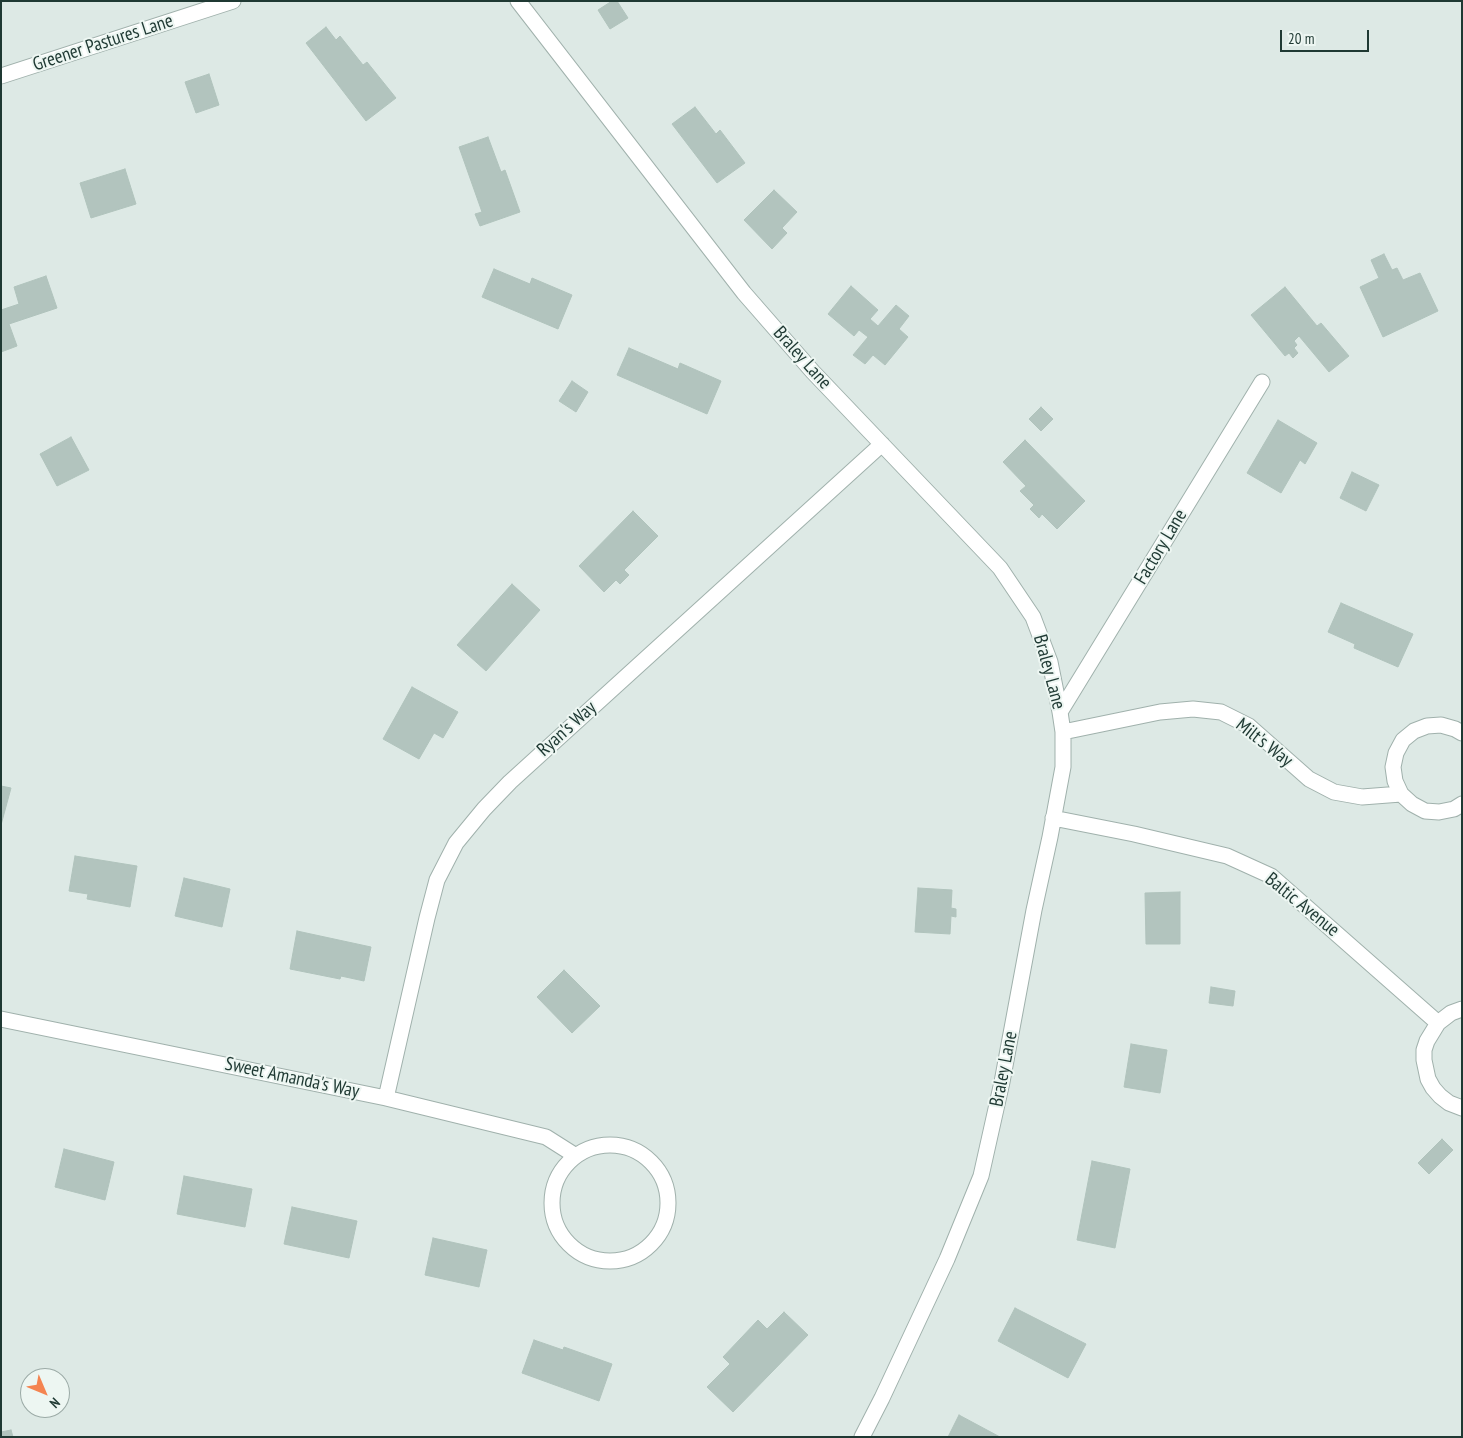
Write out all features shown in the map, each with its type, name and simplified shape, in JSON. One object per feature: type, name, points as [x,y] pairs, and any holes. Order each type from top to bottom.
[{"type":"street","name":"Greener Pastures Lane","points":[[1,76],[233,1]]},
{"type":"street","name":"Braley Lane","points":[[518,1],[744,293],[813,372],[1000,568],[1032,617],[1050,662],[1063,732],[1063,767],[1032,919],[1002,1082],[981,1176],[947,1259],[862,1437]]},
{"type":"street","name":"Factory Lane","points":[[1060,712],[1262,382]]},
{"type":"street","name":"Ryan's Way","points":[[386,1098],[437,880],[456,843],[484,809],[510,782],[882,444]]},
{"type":"street","name":"Milt's Way","points":[[1063,732],[1160,712],[1193,709],[1221,712],[1249,726],[1310,779],[1334,792],[1362,797],[1401,794]]},
{"type":"street","points":[[1462,733],[1455,728],[1441,725],[1427,726],[1414,731],[1403,740],[1396,753],[1393,767],[1395,781],[1401,794],[1412,804],[1425,811],[1439,812],[1454,809],[1462,804]]},
{"type":"street","name":"Baltic Avenue","points":[[1053,818],[1134,834],[1227,856],[1271,876],[1438,1023]]},
{"type":"street","points":[[1462,1009],[1451,1013],[1438,1023],[1426,1041],[1424,1050],[1425,1069],[1428,1079],[1440,1096],[1462,1108]]},
{"type":"street","name":"Sweet Amanda's Way","points":[[1,1019],[386,1098],[546,1137],[576,1156]]},
{"type":"street","points":[[613,1145],[632,1149],[649,1159],[661,1175],[668,1194],[668,1214],[661,1232],[648,1248],[631,1258],[613,1261],[586,1256],[578,1252],[564,1239],[555,1222],[552,1204],[555,1186],[563,1170],[576,1156],[594,1148],[613,1145]]},
{"type":"building","points":[[612,1],[617,1],[628,18],[610,29],[598,10]]},
{"type":"building","points":[[326,27],[336,40],[340,36],[363,65],[367,62],[396,98],[366,121],[306,43]]},
{"type":"building","points":[[209,74],[219,105],[196,113],[185,82]]},
{"type":"building","points":[[695,107],[716,134],[720,130],[745,163],[717,183],[672,124]]},
{"type":"building","points":[[488,137],[501,172],[505,170],[520,212],[480,226],[475,214],[482,212],[459,147]]},
{"type":"building","points":[[125,169],[136,204],[91,218],[80,183]]},
{"type":"building","points":[[774,190],[797,212],[782,228],[787,233],[772,249],[744,220]]},
{"type":"building","points":[[1384,254],[1392,270],[1397,268],[1403,280],[1420,273],[1438,311],[1383,337],[1360,287],[1379,278],[1371,260]]},
{"type":"building","points":[[494,269],[530,284],[532,278],[572,295],[558,329],[482,297]]},
{"type":"building","points":[[46,276],[57,308],[9,324],[17,346],[1,352],[1,310],[19,304],[14,287]]},
{"type":"building","points":[[851,286],[878,310],[870,319],[878,326],[896,305],[909,316],[899,329],[908,337],[885,365],[873,355],[865,364],[853,355],[868,337],[859,330],[854,336],[828,314]]},
{"type":"building","points":[[1285,287],[1317,326],[1321,323],[1349,356],[1329,372],[1299,336],[1294,341],[1297,345],[1294,348],[1298,353],[1293,358],[1289,353],[1285,356],[1251,315]]},
{"type":"building","points":[[629,348],[678,369],[680,363],[721,381],[707,414],[617,375]]},
{"type":"building","points":[[572,381],[588,392],[576,412],[559,401]]},
{"type":"building","points":[[1041,407],[1053,419],[1041,431],[1029,419]]},
{"type":"building","points":[[1278,420],[1317,443],[1305,464],[1300,460],[1281,493],[1247,473]]},
{"type":"building","points":[[71,437],[89,470],[57,486],[40,454]]},
{"type":"building","points":[[1025,440],[1085,501],[1057,529],[1042,514],[1039,518],[1030,509],[1034,505],[1020,491],[1026,486],[1003,462]]},
{"type":"building","points":[[1352,472],[1379,485],[1366,511],[1340,498]]},
{"type":"building","points":[[633,511],[658,536],[624,570],[629,575],[620,584],[616,580],[604,592],[579,566]]},
{"type":"building","points":[[512,584],[540,610],[486,671],[457,645]]},
{"type":"building","points":[[1341,603],[1413,634],[1398,667],[1354,648],[1355,644],[1328,632]]},
{"type":"building","points":[[412,687],[458,712],[443,738],[434,733],[419,759],[383,739]]},
{"type":"building","points":[[1,786],[11,788],[1,825]]},
{"type":"building","points":[[75,856],[137,866],[130,907],[87,899],[88,894],[69,891]]},
{"type":"building","points":[[184,878],[230,889],[222,927],[175,916]]},
{"type":"building","points":[[918,888],[952,890],[951,908],[956,909],[956,917],[951,916],[950,934],[915,932]]},
{"type":"building","points":[[1180,892],[1180,944],[1146,944],[1145,893]]},
{"type":"building","points":[[297,931],[371,947],[364,981],[341,976],[340,979],[290,969]]},
{"type":"building","points":[[564,970],[600,1006],[572,1033],[537,997]]},
{"type":"building","points":[[1211,987],[1235,991],[1233,1006],[1209,1003]]},
{"type":"building","points":[[1131,1044],[1167,1050],[1160,1093],[1124,1087]]},
{"type":"building","points":[[1442,1139],[1453,1150],[1429,1174],[1418,1163]]},
{"type":"building","points":[[64,1149],[114,1162],[105,1200],[55,1187]]},
{"type":"building","points":[[1092,1161],[1130,1169],[1115,1248],[1077,1240]]},
{"type":"building","points":[[184,1176],[252,1189],[245,1227],[177,1214]]},
{"type":"building","points":[[292,1207],[357,1221],[349,1258],[284,1244]]},
{"type":"building","points":[[433,1238],[487,1250],[479,1287],[425,1275]]},
{"type":"building","points":[[1015,1308],[1086,1344],[1068,1378],[998,1341]]},
{"type":"building","points":[[784,1312],[808,1335],[733,1412],[707,1387],[730,1364],[723,1357],[758,1320],[767,1329]]},
{"type":"building","points":[[534,1340],[563,1350],[564,1347],[612,1364],[599,1401],[522,1373]]},
{"type":"building","points":[[959,1415],[1000,1437],[948,1437]]},
{"type":"building","points":[[11,1430],[13,1437],[1,1437],[1,1432]]}]
